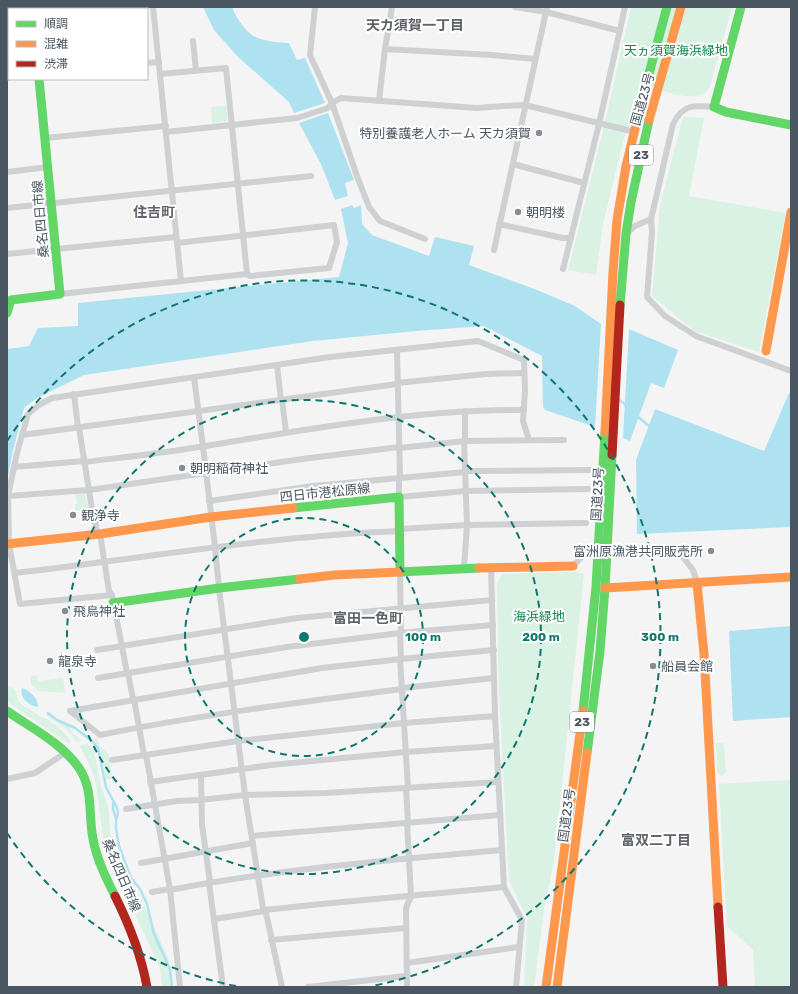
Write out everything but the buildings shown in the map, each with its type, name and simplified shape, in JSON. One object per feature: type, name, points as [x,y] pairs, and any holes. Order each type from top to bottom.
[{"type":"main road","name":"国道23号","points":[[557,987],[592,722],[605,588],[612,455],[617,222],[621,189],[633,131],[667,7]]},
{"type":"main road","name":"国道23号","points":[[546,987],[552,934],[568,834],[590,652],[596,585],[603,455],[616,307],[626,234],[645,134],[681,7]]},
{"type":"main road","points":[[742,7],[714,107],[726,112],[791,124]]},
{"type":"main road","name":"桑名四日市線","points":[[39,80],[60,294]]},
{"type":"main road","points":[[766,351],[791,212]]},
{"type":"main road","points":[[7,313],[9,298],[60,294]]},
{"type":"main road","points":[[399,497],[400,572]]},
{"type":"main road","name":"四日市港松原線","points":[[8,544],[100,534],[211,518],[399,497]]},
{"type":"main road","points":[[112,599],[334,575],[464,568],[573,566]]},
{"type":"main road","points":[[605,588],[791,577]]},
{"type":"main road","points":[[697,583],[704,654],[723,987]]},
{"type":"main road","name":"桑名四日市線","points":[[7,711],[46,737],[65,754],[81,772],[88,789],[91,808],[92,839],[96,855],[138,946],[148,987]]},
{"type":"street","points":[[153,7],[181,281]]},
{"type":"street","points":[[315,7],[310,55],[364,195],[373,213],[380,221],[425,239]]},
{"type":"street","points":[[379,101],[392,7]]},
{"type":"street","points":[[515,7],[547,9],[620,31]]},
{"type":"street","points":[[563,269],[599,124],[625,7]]},
{"type":"street","points":[[494,250],[547,9]]},
{"type":"street","points":[[193,41],[196,70]]},
{"type":"street","points":[[385,49],[485,54],[535,59]]},
{"type":"street","points":[[148,63],[159,62]]},
{"type":"street","points":[[160,74],[226,68],[247,274]]},
{"type":"street","points":[[45,138],[231,125],[297,118],[330,105],[341,98],[478,108],[525,106],[645,134]]},
{"type":"street","points":[[714,107],[691,106],[683,110],[677,116],[673,124],[651,219],[652,232],[647,296],[665,316],[696,336],[791,372]]},
{"type":"street","points":[[513,164],[584,183]]},
{"type":"street","points":[[7,172],[48,167]]},
{"type":"street","points":[[7,208],[172,192],[311,176]]},
{"type":"street","points":[[626,234],[635,226],[651,219]]},
{"type":"street","points":[[499,224],[563,238],[571,238]]},
{"type":"street","points":[[7,254],[243,235],[334,225],[337,242],[329,268],[250,276],[247,274],[60,294]]},
{"type":"street","points":[[112,599],[20,604],[8,544],[8,496],[28,414],[39,405],[52,398],[330,357],[478,341],[524,360],[523,421],[529,440]]},
{"type":"street","points":[[397,350],[399,497],[466,491],[588,489]]},
{"type":"street","points":[[277,365],[286,432]]},
{"type":"street","points":[[22,435],[397,384],[486,374],[524,373]]},
{"type":"street","points":[[194,377],[210,501],[230,684],[245,795],[258,875],[282,987]]},
{"type":"street","points":[[74,394],[88,490],[97,531],[100,534],[109,591],[112,599],[145,755],[170,889],[180,987]]},
{"type":"street","points":[[14,467],[85,462],[203,446],[330,425],[465,411],[524,410]]},
{"type":"street","points":[[464,568],[467,525],[465,411]]},
{"type":"street","points":[[8,496],[88,490],[302,459],[399,447],[465,441],[564,440]]},
{"type":"street","points":[[210,501],[313,486],[399,477],[465,472],[590,470]]},
{"type":"street","points":[[15,574],[215,547],[324,535],[467,525],[586,523]]},
{"type":"street","points":[[620,550],[679,552],[693,570],[697,583]]},
{"type":"street","points":[[573,566],[585,554],[590,552]]},
{"type":"street","points":[[491,567],[496,746],[504,887],[522,920],[516,987]]},
{"type":"street","points":[[400,572],[400,659],[406,752],[407,822],[411,896],[406,908],[407,987]]},
{"type":"street","points":[[97,650],[297,618],[492,600]]},
{"type":"street","points":[[98,678],[287,647],[400,633],[493,625]]},
{"type":"street","points":[[494,650],[322,668],[133,699],[70,711],[100,735],[139,727],[320,699],[494,678]]},
{"type":"street","points":[[112,760],[238,741],[404,723],[495,716]]},
{"type":"street","points":[[150,782],[242,769],[406,752],[496,746]]},
{"type":"street","points":[[7,779],[35,773],[65,754]]},
{"type":"street","points":[[201,776],[202,825],[223,987]]},
{"type":"street","points":[[126,809],[177,801],[202,800],[245,795],[319,794],[498,782]]},
{"type":"street","points":[[252,836],[500,815]]},
{"type":"street","points":[[141,863],[253,844]]},
{"type":"street","points":[[152,892],[258,875],[409,858],[502,850]]},
{"type":"street","points":[[214,919],[265,910],[330,902],[504,887]]},
{"type":"street","points":[[271,940],[406,928]]},
{"type":"street","points":[[406,963],[519,947]]},
{"type":"street","points":[[308,987],[406,976]]},
{"type":"green space","name":"天ヵ須賀海浜緑地","points":[[631,7],[732,7],[711,83],[707,91],[701,95],[685,96],[666,92],[642,84],[630,125],[624,138],[603,224],[596,275],[568,270],[606,118]]},
{"type":"green space","points":[[226,106],[228,121],[212,123],[211,107]]},
{"type":"green space","points":[[683,117],[704,118],[689,196],[786,213],[759,352],[695,331],[652,296],[660,205]]},
{"type":"green space","points":[[85,493],[88,509],[75,511],[75,504],[77,503],[75,494]]},
{"type":"green space","name":"海浜緑地","points":[[575,572],[584,574],[554,861],[544,909],[534,987],[524,987],[527,918],[509,881],[499,691],[497,584],[502,574]]},
{"type":"green space","points":[[37,675],[38,681],[63,678],[65,693],[39,691],[31,684],[31,676]]},
{"type":"green space","points":[[12,687],[15,690],[21,704],[38,716],[52,722],[70,739],[71,742],[69,744],[9,703],[7,701],[7,688]]},
{"type":"green space","points":[[47,714],[57,722],[68,726],[81,740],[78,742],[76,741],[66,729],[46,715]]},
{"type":"green space","points":[[98,738],[99,745],[109,755],[112,779],[106,779],[100,748],[93,740]]},
{"type":"green space","points":[[87,743],[94,751],[102,790],[106,799],[109,813],[110,833],[114,850],[125,880],[137,893],[144,905],[169,960],[172,987],[162,987],[160,968],[135,914],[123,896],[109,864],[104,845],[96,783],[80,746]]},
{"type":"green space","points":[[717,743],[722,743],[724,745],[726,772],[722,776],[717,773]]},
{"type":"green space","points":[[791,780],[791,987],[755,987],[753,950],[727,926],[719,784]]},
{"type":"water","points":[[203,7],[232,7],[240,22],[252,35],[265,40],[289,43],[297,60],[305,58],[325,103],[294,113],[289,102],[238,57],[214,30]]},
{"type":"water","points":[[328,113],[354,180],[345,183],[348,196],[335,200],[321,164],[299,123]]},
{"type":"water","points":[[352,205],[354,208],[361,205],[362,224],[372,235],[429,256],[435,237],[474,246],[469,265],[537,290],[575,306],[601,324],[595,427],[545,410],[543,407],[542,356],[484,326],[416,331],[313,341],[84,375],[37,398],[24,408],[7,481],[7,349],[29,346],[38,328],[78,326],[78,303],[339,277],[348,243],[341,209]]},
{"type":"water","points":[[629,329],[678,350],[664,388],[651,383],[630,441],[623,438]]},
{"type":"water","points":[[789,393],[791,394],[791,527],[637,534],[636,460],[655,409],[764,451]]},
{"type":"water","points":[[791,626],[791,717],[733,721],[729,631]]},
{"type":"water","points":[[22,688],[30,692],[34,697],[38,705],[37,707],[25,700],[21,691]]},
{"type":"waterway","points":[[618,399],[627,406]]},
{"type":"waterway","points":[[636,415],[649,426]]},
{"type":"waterway","points":[[48,713],[57,720],[75,728],[92,741],[98,748],[106,787],[117,808],[118,813],[116,829],[119,846],[131,878],[140,889],[147,904],[154,934],[170,969],[172,987]]},
{"type":"waterway","points":[[113,803],[116,819]]},
{"type":"traffic: fast","points":[[644,92],[667,7]]},
{"type":"traffic: fast","points":[[741,7],[714,107],[726,112],[791,125]]},
{"type":"traffic: fast","points":[[7,313],[11,300],[60,294],[39,80]]},
{"type":"traffic: fast","points":[[620,305],[626,234],[631,202],[649,120]]},
{"type":"traffic: fast","points":[[583,711],[596,587],[605,432]]},
{"type":"traffic: fast","points":[[587,753],[600,651],[612,455]]},
{"type":"traffic: fast","points":[[293,508],[399,497],[400,572],[479,568]]},
{"type":"traffic: fast","points":[[113,603],[219,588],[300,579]]},
{"type":"traffic: fast","points":[[7,711],[55,743],[72,759],[84,776],[89,794],[95,847],[102,869],[115,896]]},
{"type":"traffic: slow","points":[[649,120],[681,7]]},
{"type":"traffic: slow","points":[[605,432],[617,220],[626,166],[644,92]]},
{"type":"traffic: slow","points":[[766,351],[791,212]]},
{"type":"traffic: slow","points":[[7,544],[100,534],[211,517],[293,508]]},
{"type":"traffic: slow","points":[[479,568],[573,566]]},
{"type":"traffic: slow","points":[[300,579],[334,575],[400,572]]},
{"type":"traffic: slow","points":[[605,588],[791,577]]},
{"type":"traffic: slow","points":[[697,583],[704,654],[718,907]]},
{"type":"traffic: slow","points":[[546,987],[583,711]]},
{"type":"traffic: slow","points":[[557,987],[587,753]]},
{"type":"traffic: jam","points":[[612,455],[620,305]]},
{"type":"traffic: jam","points":[[115,896],[134,940],[142,963],[147,987]]},
{"type":"traffic: jam","points":[[718,907],[723,987]]},
{"type":"place","name":"特別養護老人ホーム 天カ須賀","points":[[539,133]]},
{"type":"place","name":"朝明楼","points":[[518,212]]},
{"type":"place","name":"朝明稲荷神社","points":[[182,468]]},
{"type":"place","name":"観浄寺","points":[[73,515]]},
{"type":"place","name":"富洲原漁港共同販売所","points":[[711,551]]},
{"type":"place","name":"飛鳥神社","points":[[65,611]]},
{"type":"place","name":"龍泉寺","points":[[50,661]]},
{"type":"place","name":"船員会館","points":[[653,666]]},
{"type":"district","name":"天カ須賀一丁目","points":[[415,25]]},
{"type":"district","name":"住吉町","points":[[154,212]]},
{"type":"district","name":"富田一色町","points":[[368,618]]},
{"type":"district","name":"富双二丁目","points":[[656,840]]}]
